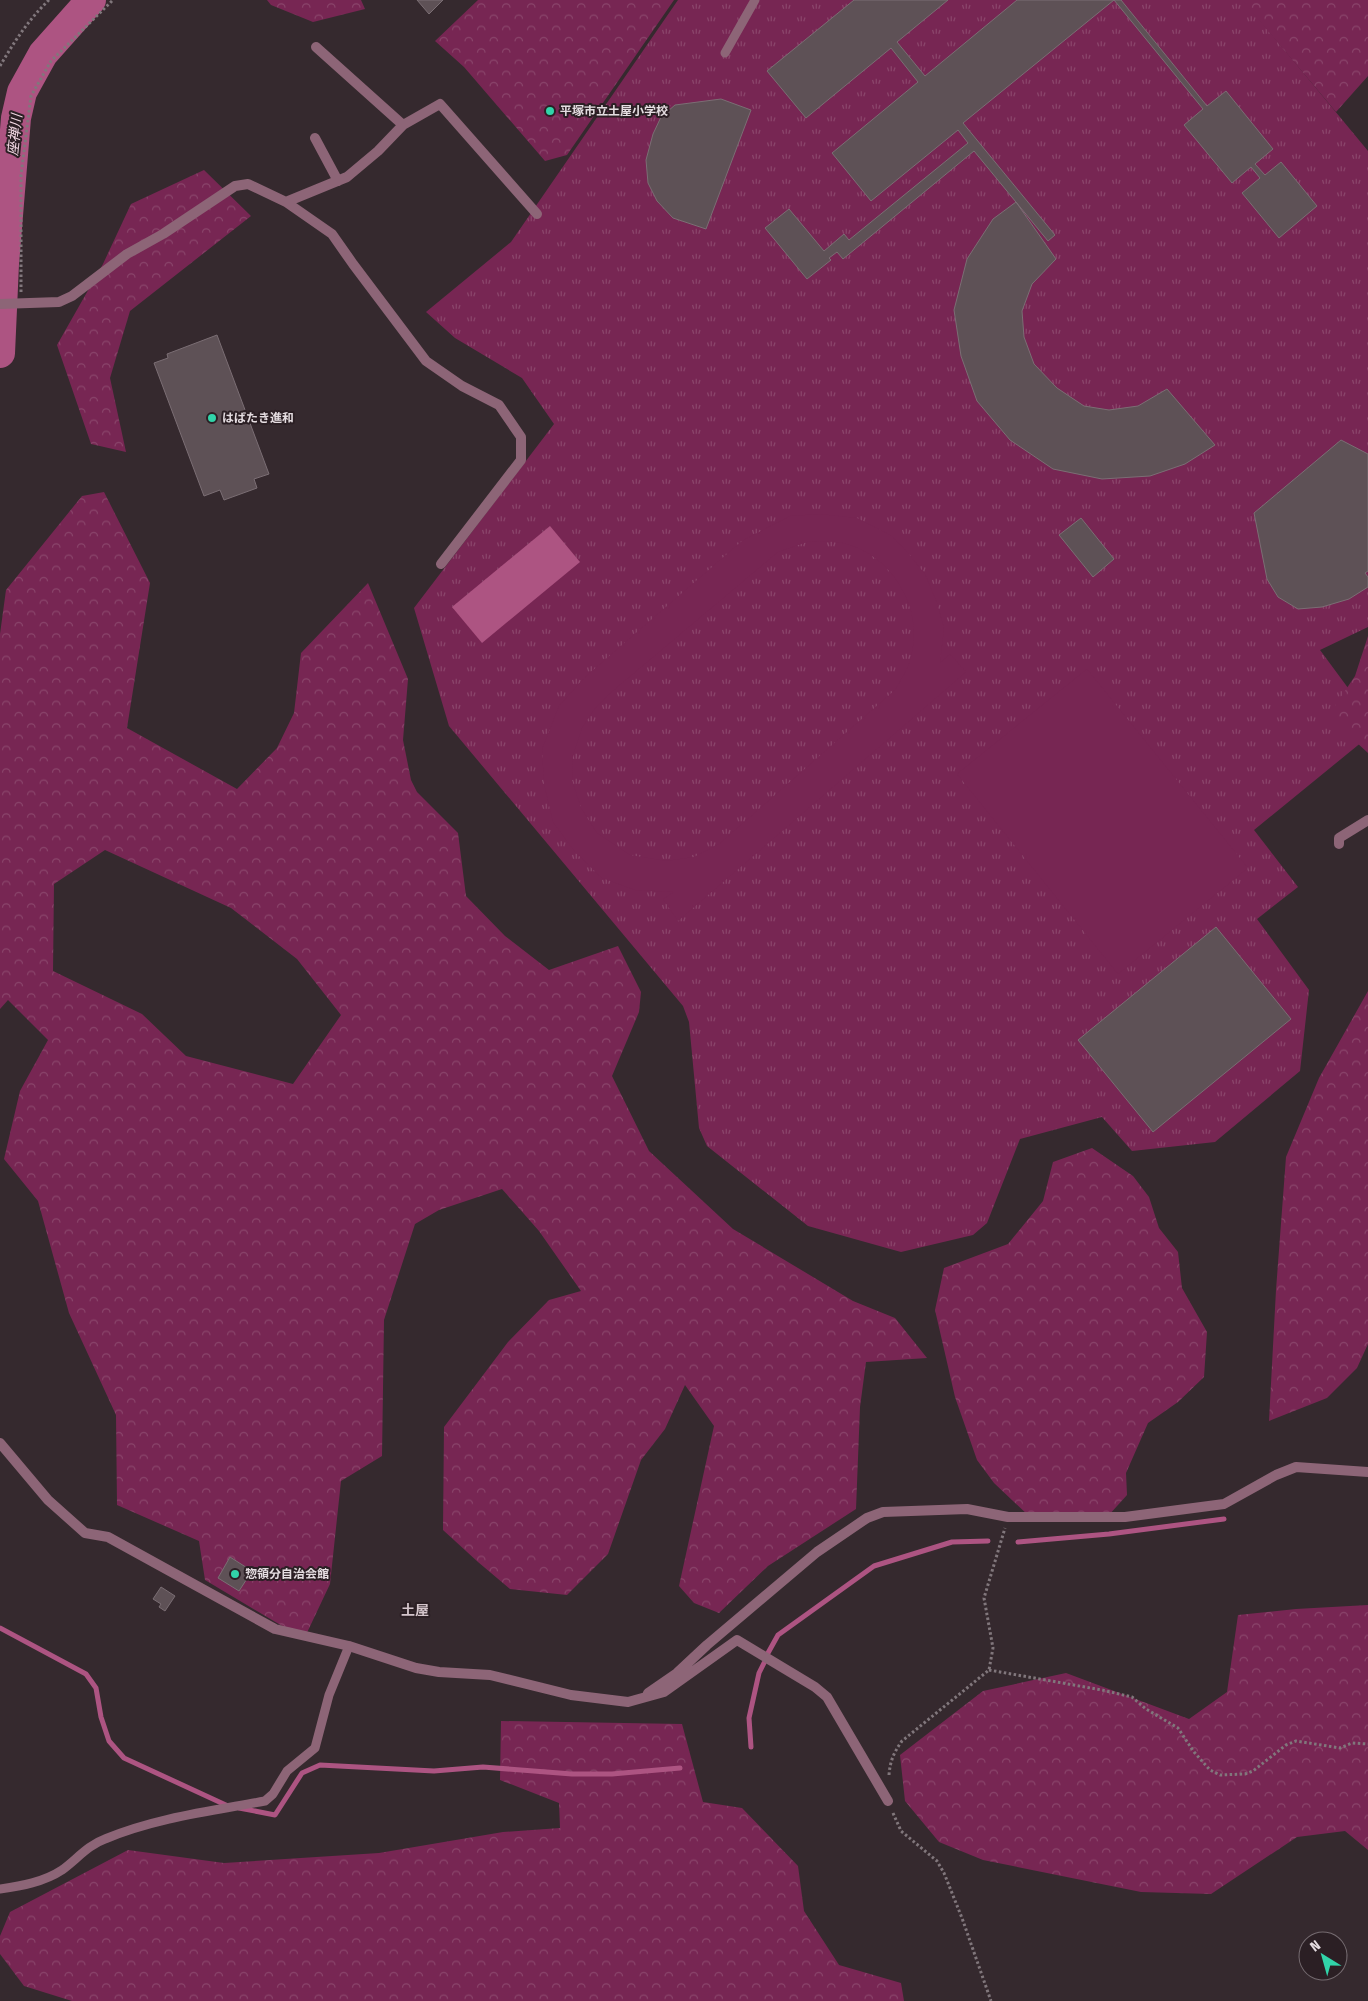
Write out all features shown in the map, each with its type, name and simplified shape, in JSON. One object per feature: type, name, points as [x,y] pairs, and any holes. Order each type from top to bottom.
[{"type":"street","points":[[316,47],[403,125]]},
{"type":"street","points":[[286,202],[346,177],[378,151],[403,125],[440,104],[537,214]]},
{"type":"street","points":[[315,138],[338,181]]},
{"type":"street","points":[[0,304],[60,302],[72,296],[127,254],[163,234],[235,186],[248,184],[286,202],[332,234],[426,361],[462,386],[499,406],[521,437],[521,460],[441,564]]},
{"type":"street","points":[[1339,844],[1340,838],[1368,820]]},
{"type":"street","points":[[0,1443],[48,1500],[85,1533],[108,1537],[275,1630],[349,1646],[416,1668],[439,1672],[490,1675],[571,1695],[628,1702],[664,1692],[737,1640],[815,1687],[827,1697],[888,1801]]},
{"type":"street","points":[[641,1698],[677,1673],[707,1645],[817,1552],[867,1518],[883,1512],[967,1509],[1008,1518],[1135,1516],[1224,1504],[1276,1475],[1296,1467],[1368,1472]]},
{"type":"lane","points":[[725,53],[755,0]]},
{"type":"lane","points":[[0,1889],[24,1885],[52,1876],[80,1857],[93,1844],[138,1827],[265,1801],[273,1794],[287,1771],[315,1748],[329,1695],[349,1646]]},
{"type":"path","points":[[0,66],[36,12],[49,0]]},
{"type":"path","points":[[18,304],[21,175],[31,96],[51,61],[113,0]]},
{"type":"path","points":[[889,1778],[889,1764],[893,1753],[902,1741],[989,1670],[993,1648],[984,1598],[1008,1518]]},
{"type":"path","points":[[989,1670],[1132,1697],[1146,1709],[1178,1728],[1194,1752],[1210,1770],[1220,1775],[1245,1774],[1253,1771],[1286,1744],[1296,1742],[1340,1748],[1352,1743],[1368,1744]]},
{"type":"path","points":[[888,1801],[901,1831],[937,1861],[944,1873],[991,2001]]},
{"type":"green space","points":[[267,0],[361,0],[365,9],[313,22],[271,5]]},
{"type":"green space","name":"平塚市立土屋小学校","points":[[478,0],[674,0],[567,155],[545,161],[464,67],[435,41]]},
{"type":"green space","points":[[678,0],[1243,0],[1368,151],[1368,627],[1320,650],[1368,715],[1368,737],[1254,830],[1298,887],[1257,919],[1309,990],[1300,1071],[1215,1142],[1132,1151],[1102,1117],[1020,1139],[987,1223],[973,1235],[901,1252],[808,1226],[707,1146],[699,1128],[689,1022],[683,1006],[449,726],[414,608],[554,424],[522,378],[455,338],[426,312],[511,242]]},
{"type":"green space","points":[[1242,0],[1368,0],[1368,76],[1336,112]]},
{"type":"green space","points":[[204,170],[251,216],[130,311],[110,378],[126,452],[91,444],[57,345],[103,264],[131,204]]},
{"type":"green space","points":[[104,492],[150,583],[127,728],[237,789],[277,748],[294,713],[301,653],[368,583],[408,679],[403,740],[411,780],[417,792],[458,833],[466,896],[505,936],[549,970],[618,946],[641,992],[639,1012],[612,1076],[649,1151],[733,1229],[853,1301],[895,1318],[927,1358],[866,1362],[860,1407],[856,1509],[768,1566],[719,1613],[694,1603],[679,1586],[714,1426],[685,1385],[665,1429],[641,1460],[608,1554],[567,1595],[510,1589],[443,1530],[444,1427],[508,1342],[549,1300],[581,1291],[539,1231],[502,1189],[439,1210],[415,1224],[384,1320],[382,1456],[341,1481],[330,1584],[304,1639],[205,1580],[199,1541],[117,1505],[116,1415],[69,1313],[38,1201],[4,1159],[20,1091],[48,1040],[8,1000],[0,1009],[0,634],[6,590],[82,496]],"holes":[[[105,850],[231,908],[297,959],[341,1015],[293,1084],[186,1056],[142,1014],[53,971],[54,884]]]},
{"type":"green space","points":[[820,514],[857,518],[892,536],[925,574],[937,603],[944,628],[940,663],[950,654],[966,672],[678,921],[663,899],[674,892],[635,890],[602,878],[575,852],[553,822],[544,784],[542,749],[559,706],[584,678],[742,541],[790,516]],"holes":[[[823,541],[850,545],[865,552],[879,561],[901,587],[913,618],[914,635],[909,662],[895,690],[719,844],[694,857],[666,861],[630,855],[597,833],[581,808],[572,780],[573,755],[582,728],[593,711],[608,695],[778,552],[807,542]]]},
{"type":"green space","points":[[1368,636],[1368,753],[1328,716],[1355,676]]},
{"type":"green space","points":[[1087,669],[1248,868],[1118,974],[957,774]]},
{"type":"green space","points":[[1368,991],[1368,1344],[1357,1368],[1327,1398],[1269,1421],[1286,1157],[1319,1078]]},
{"type":"green space","points":[[1092,1148],[1133,1176],[1149,1197],[1159,1228],[1178,1252],[1182,1288],[1207,1332],[1204,1377],[1178,1402],[1148,1423],[1126,1473],[1127,1495],[1108,1516],[1029,1516],[994,1483],[977,1460],[955,1397],[935,1310],[944,1268],[1008,1244],[1043,1201],[1053,1162]]},
{"type":"green space","points":[[1368,1605],[1368,1850],[1345,1831],[1297,1837],[1211,1894],[1141,1892],[983,1860],[939,1842],[905,1801],[900,1755],[983,1691],[1066,1673],[1189,1719],[1227,1692],[1238,1615],[1296,1609]]},
{"type":"green space","points":[[501,1721],[682,1724],[703,1802],[742,1808],[798,1866],[804,1911],[839,1965],[901,1983],[904,2001],[72,2001],[24,1986],[0,1954],[0,1936],[10,1912],[128,1850],[224,1863],[379,1853],[503,1832],[560,1828],[559,1803],[500,1780]]},
{"type":"shaded area","points":[[550,526],[580,562],[482,643],[452,607]]},
{"type":"building","points":[[417,0],[443,0],[429,14]]},
{"type":"building","points":[[854,0],[948,0],[897,42],[925,76],[1017,0],[1114,0],[963,123],[1055,235],[1048,241],[974,151],[843,259],[837,252],[829,258],[831,260],[807,279],[765,228],[789,209],[824,251],[844,234],[849,240],[968,143],[958,130],[871,201],[832,153],[918,82],[891,48],[806,118],[767,71]]},
{"type":"building","points":[[1114,0],[1121,0],[1207,106],[1226,91],[1273,149],[1255,164],[1265,175],[1281,162],[1317,206],[1279,238],[1242,193],[1260,178],[1251,167],[1232,183],[1184,125],[1203,109]]},
{"type":"building","points":[[721,99],[751,110],[706,229],[673,218],[657,201],[648,183],[646,160],[653,134],[661,117],[675,105]]},
{"type":"building","points":[[1016,202],[1056,259],[1032,284],[1022,311],[1024,337],[1034,364],[1057,388],[1084,406],[1109,410],[1138,406],[1167,389],[1215,445],[1185,464],[1150,476],[1102,479],[1053,469],[1010,440],[977,401],[961,356],[954,310],[967,259],[993,219]]},
{"type":"building","name":"はばたき進和","points":[[217,335],[269,474],[254,479],[257,488],[224,500],[220,490],[204,496],[154,363],[168,358],[167,354]]},
{"type":"building","points":[[1341,440],[1368,454],[1368,571],[1365,573],[1368,577],[1368,587],[1349,599],[1322,607],[1298,609],[1278,597],[1267,579],[1254,513]]},
{"type":"building","points":[[1081,518],[1114,559],[1093,577],[1059,535]]},
{"type":"building","points":[[1216,927],[1291,1019],[1153,1132],[1078,1040]]},
{"type":"building","name":"惣領分自治会館","points":[[230,1557],[252,1571],[239,1591],[218,1578]]},
{"type":"building","points":[[161,1587],[175,1596],[165,1611],[159,1607],[161,1604],[153,1599]]},
{"type":"waterway","name":"座禅川","points":[[0,353],[4,264],[16,118],[22,92],[43,54],[91,0]]},
{"type":"waterway","points":[[1018,1542],[1109,1534],[1224,1519]]},
{"type":"waterway","points":[[768,1653],[778,1635],[874,1566],[952,1542],[988,1541]]},
{"type":"waterway","points":[[0,1628],[86,1674],[96,1688],[101,1717],[109,1741],[124,1758],[228,1806]]},
{"type":"waterway","points":[[751,1747],[749,1718],[759,1673],[764,1663]]},
{"type":"waterway","points":[[239,1808],[275,1815],[302,1773],[320,1765],[434,1771],[483,1767],[572,1774],[612,1774],[680,1768]]},
{"type":"place","name":"平塚市立土屋小学校","points":[[550,111]]},
{"type":"place","name":"はばたき進和","points":[[212,418]]},
{"type":"place","name":"惣領分自治会館","points":[[235,1574]]},
{"type":"district","name":"土屋","points":[[415,1610]]}]
